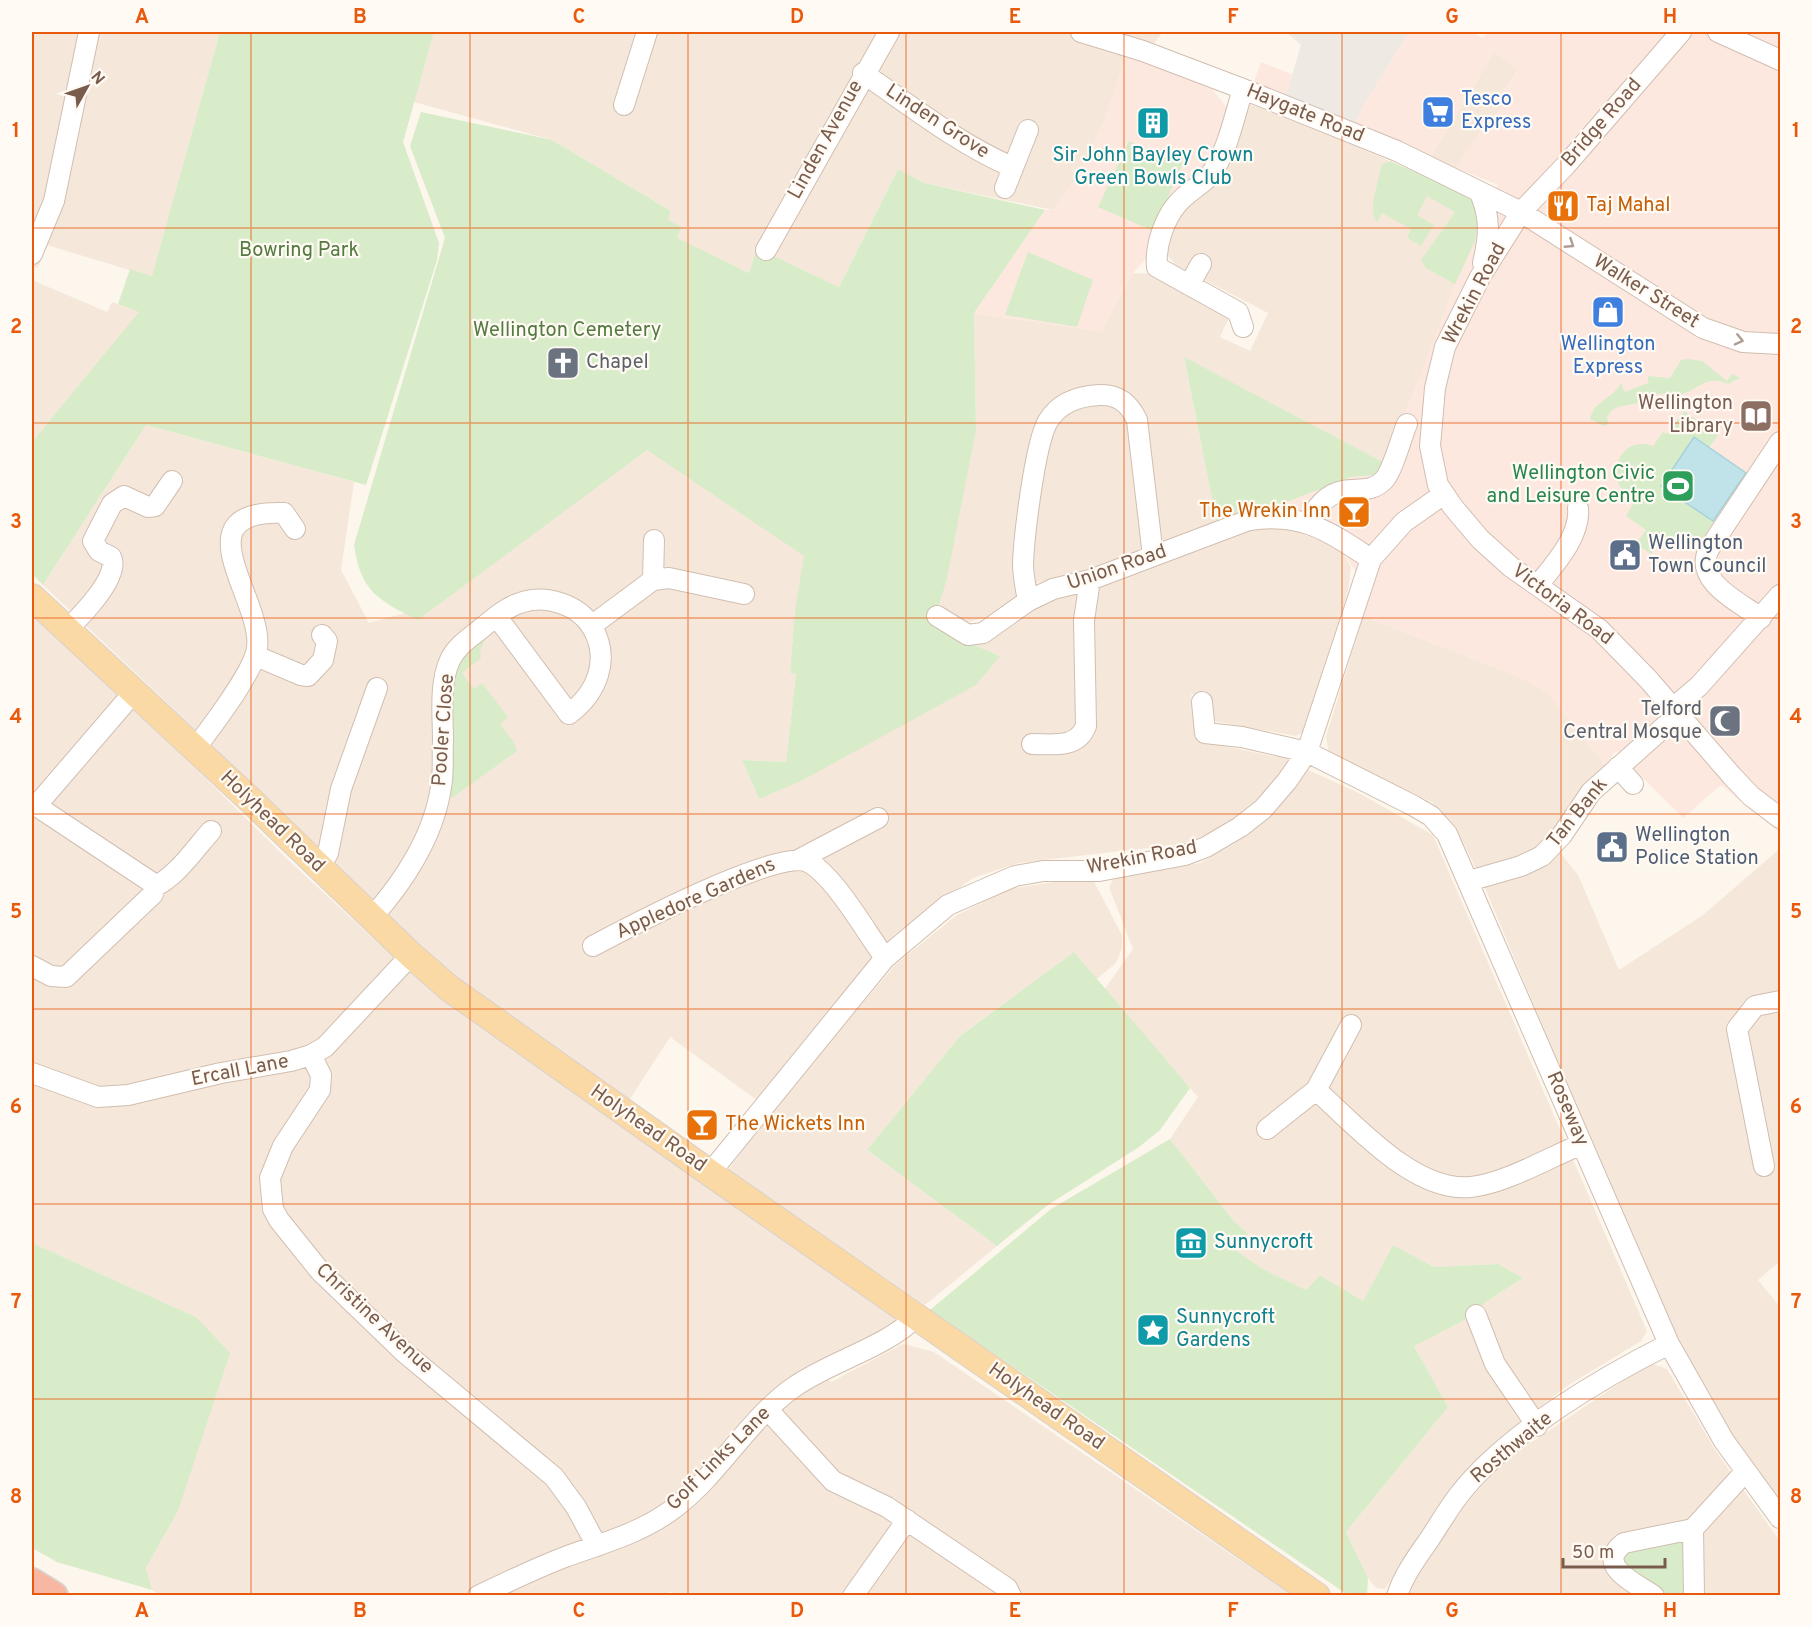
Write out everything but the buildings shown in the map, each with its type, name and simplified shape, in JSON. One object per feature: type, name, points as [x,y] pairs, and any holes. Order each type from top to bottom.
[{"type":"highway","points":[[32,1583],[53,1596]]},
{"type":"main road","name":"Holyhead Road","points":[[32,597],[411,955],[476,1007],[1317,1596]]},
{"type":"street","points":[[32,254],[54,201],[90,32]]},
{"type":"street","points":[[621,93],[647,32]]},
{"type":"street","name":"Linden Avenue","points":[[766,250],[888,32]]},
{"type":"street","name":"Bridge Road","points":[[1521,212],[1566,165],[1681,32]]},
{"type":"street","points":[[1718,32],[1780,60]]},
{"type":"street","name":"Haygate Road","points":[[1094,33],[1243,89],[1397,151],[1521,212]]},
{"type":"street","name":"Linden Grove","points":[[863,73],[937,124],[993,159],[1012,167]]},
{"type":"street","points":[[1243,89],[1217,166],[1208,179],[1178,203],[1166,224],[1156,253],[1157,267],[1238,312],[1243,327]]},
{"type":"street","name":"Linden Grove","points":[[1005,188],[1028,130]]},
{"type":"street","points":[[1480,193],[1489,216],[1490,236],[1480,277]]},
{"type":"street","name":"Wrekin Road","points":[[710,1173],[885,958],[948,905],[1016,876],[1043,870],[1099,871],[1185,855],[1206,847],[1240,827],[1263,809],[1287,782],[1307,752],[1371,559],[1404,522],[1444,494],[1434,474],[1430,446],[1436,388],[1446,347],[1480,277],[1521,212]]},
{"type":"street","name":"Walker Street","points":[[1521,212],[1703,328],[1743,342],[1780,344]]},
{"type":"street","points":[[1197,289],[1201,264]]},
{"type":"street","points":[[1028,601],[1023,567],[1040,443],[1048,420],[1071,400],[1109,394],[1119,397],[1133,410],[1137,420],[1153,556]]},
{"type":"street","points":[[1308,523],[1318,504],[1332,494],[1372,487],[1384,480],[1407,424]]},
{"type":"street","points":[[1761,618],[1711,580],[1707,574],[1705,561],[1709,549],[1780,442]]},
{"type":"street","points":[[67,630],[98,597],[113,567],[111,557],[99,551],[93,541],[111,504],[124,496],[148,507],[155,506],[172,481]]},
{"type":"street","name":"Victoria Road","points":[[1444,494],[1480,539],[1511,567],[1599,629],[1751,796],[1780,818]]},
{"type":"street","points":[[1538,585],[1569,541],[1579,518],[1578,508]]},
{"type":"street","points":[[195,749],[256,656],[258,638],[255,619],[234,571],[231,539],[242,520],[250,515],[284,513],[295,530]]},
{"type":"street","name":"Union Road","points":[[938,616],[968,635],[983,633],[1028,601],[1053,589],[1090,580],[1249,520],[1272,517],[1296,519],[1323,528],[1371,559]]},
{"type":"street","points":[[653,580],[654,540]]},
{"type":"street","points":[[497,616],[569,714],[582,705],[600,676],[598,641],[591,626],[653,580],[669,578],[744,594]]},
{"type":"street","points":[[1032,744],[1070,743],[1082,736],[1086,726],[1084,620],[1090,580]]},
{"type":"street","points":[[1673,708],[1699,686],[1780,595]]},
{"type":"street","name":"Pooler Close","points":[[372,917],[406,874],[421,846],[438,803],[442,785],[445,679],[450,660],[459,646],[497,616],[520,603],[543,599],[582,614],[591,626]]},
{"type":"street","points":[[256,656],[301,675],[308,675],[323,660],[327,641],[322,635]]},
{"type":"street","points":[[320,867],[328,853],[342,789],[377,688]]},
{"type":"street","points":[[32,966],[51,976],[66,977],[153,894],[154,887],[151,882],[34,804],[134,692]]},
{"type":"street","name":"Roseway","points":[[1202,702],[1205,734],[1242,737],[1307,752],[1431,816],[1446,834],[1469,881],[1669,1344],[1705,1409],[1745,1472],[1780,1518]]},
{"type":"street","name":"Tan Bank","points":[[1469,881],[1521,866],[1542,856],[1562,835],[1591,792],[1665,726]]},
{"type":"street","name":"Tan Bank","points":[[1618,766],[1633,784]]},
{"type":"street","name":"Appledore Gardens","points":[[593,946],[641,920],[722,884],[784,861],[800,859],[878,818]]},
{"type":"street","points":[[154,887],[163,883],[180,867],[211,831]]},
{"type":"street","name":"Appledore Gardens","points":[[800,859],[814,865],[836,886],[885,958]]},
{"type":"street","name":"Ercall Lane","points":[[32,1073],[98,1096],[128,1095],[221,1072],[311,1055],[325,1047],[411,955]]},
{"type":"street","points":[[1764,1166],[1737,1029],[1755,1006],[1780,1002]]},
{"type":"street","points":[[1266,1129],[1316,1090],[1351,1025]]},
{"type":"street","name":"Christine Avenue","points":[[311,1055],[321,1075],[320,1090],[283,1146],[270,1178],[273,1209],[279,1220],[321,1271],[404,1352],[554,1477],[576,1507],[597,1546]]},
{"type":"street","points":[[1316,1090],[1390,1155],[1427,1178],[1446,1185],[1469,1187],[1490,1183],[1582,1144]]},
{"type":"street","points":[[1476,1315],[1495,1364],[1537,1426]]},
{"type":"street","name":"Golf Links Lane","points":[[478,1596],[554,1562],[634,1533],[672,1510],[768,1410],[813,1374],[902,1330],[916,1317]]},
{"type":"street","name":"Rosthwaite","points":[[1397,1596],[1417,1557],[1460,1494],[1490,1462],[1608,1376],[1669,1344]]},
{"type":"street","points":[[768,1410],[833,1480],[873,1499],[907,1520],[1006,1588],[1011,1596]]},
{"type":"street","points":[[1654,1596],[1620,1573],[1614,1565],[1613,1557],[1616,1549],[1624,1543],[1693,1529],[1745,1472]]},
{"type":"street","points":[[853,1596],[907,1520]]},
{"type":"street","points":[[1693,1529],[1694,1596]]},
{"type":"shaded area","points":[[32,32],[220,32],[152,277],[47,245],[38,268],[34,267],[32,270]]},
{"type":"shaded area","points":[[434,32],[1163,32],[1151,47],[1133,37],[1103,125],[1076,179],[1053,210],[924,183],[898,169],[839,287],[757,248],[749,273],[676,238],[668,220],[671,211],[552,140],[414,102]]},
{"type":"shaded area","points":[[1286,32],[1409,32],[1363,106],[1354,127],[1286,96],[1301,45]]},
{"type":"shaded area","points":[[1409,32],[1472,32],[1482,38],[1489,32],[1780,32],[1780,833],[1721,785],[1683,818],[1616,751],[1605,765],[1551,697],[1541,688],[1518,676],[1363,616],[1368,591],[1341,549],[1284,527],[1287,502],[1351,477],[1377,475],[1409,404],[1455,284],[1475,241],[1480,213],[1498,185],[1456,168],[1483,127],[1485,128],[1507,100],[1502,93],[1519,70],[1494,52],[1430,158],[1354,127],[1363,106]]},
{"type":"shaded area","points":[[1494,52],[1519,69],[1502,93],[1507,100],[1485,129],[1483,128],[1456,168],[1430,158]]},
{"type":"shaded area","points":[[1127,54],[1212,89],[1228,109],[1212,163],[1151,254],[1133,273],[1101,331],[974,313],[1045,210],[1053,210],[1076,179],[1103,125]]},
{"type":"shaded area","points":[[1261,62],[1294,75],[1286,96],[1253,84]]},
{"type":"shaded area","points":[[1247,103],[1348,143],[1472,197],[1475,241],[1383,462],[1184,358],[1217,524],[1088,569],[1039,582],[987,617],[964,623],[939,609],[976,430],[974,313],[1101,331],[1133,273],[1159,274],[1231,313],[1220,337],[1250,351],[1268,313],[1176,265],[1168,256],[1169,241],[1179,212]]},
{"type":"shaded area","points":[[32,280],[107,312],[112,302],[140,312],[32,442]]},
{"type":"shaded area","points":[[146,425],[354,482],[341,570],[369,623],[405,613],[418,620],[647,449],[805,556],[795,610],[790,673],[796,674],[786,762],[742,760],[759,799],[1000,656],[975,645],[1026,612],[1060,596],[1115,581],[1243,527],[1284,527],[1341,549],[1351,567],[1348,590],[1323,678],[1304,732],[1296,736],[1213,721],[1210,694],[1191,694],[1197,740],[1276,757],[1284,750],[1290,755],[1288,765],[1262,798],[1232,824],[1182,844],[1018,863],[973,878],[894,935],[758,1101],[670,1037],[628,1102],[431,959],[314,842],[43,585]]},
{"type":"shaded area","points":[[39,613],[285,857],[417,979],[895,1315],[896,1322],[886,1329],[817,1364],[831,1382],[903,1344],[934,1352],[1291,1595],[675,1596],[670,1591],[665,1596],[160,1595],[152,1590],[146,1568],[178,1511],[196,1317],[32,1243],[32,621]]},
{"type":"shaded area","points":[[1363,616],[1518,676],[1541,688],[1551,697],[1605,765],[1547,836],[1578,875],[1619,970],[1703,915],[1777,851],[1780,852],[1780,1261],[1758,1280],[1780,1307],[1780,1500],[1736,1440],[1680,1344],[1590,1140],[1485,888],[1463,842],[1432,802],[1329,754],[1326,737]]},
{"type":"shaded area","points":[[1308,770],[1357,792],[1433,835],[1647,1331],[1641,1341],[1567,1386],[1498,1439],[1439,1507],[1385,1589],[1376,1588],[1368,1578],[1346,1532],[1448,1407],[1414,1346],[1465,1320],[1487,1301],[1523,1278],[1498,1264],[1434,1267],[1393,1245],[1363,1301],[1320,1275],[1306,1290],[1261,1268],[1234,1249],[1247,1234],[1233,1220],[1170,1139],[1198,1097],[1104,990],[1133,949],[1109,887],[1114,878],[1200,863],[1234,844],[1262,823]]},
{"type":"shaded area","points":[[1091,876],[1122,935],[1122,948],[1116,963],[1097,979],[1074,952],[960,1036],[867,1150],[997,1246],[925,1305],[728,1170],[773,1109],[896,964],[957,915],[1010,889]]},
{"type":"shaded area","points":[[1650,1363],[1667,1369],[1717,1453],[1780,1541],[1780,1595],[1405,1596],[1454,1517],[1505,1460]]},
{"type":"green space","name":"Bowring Park","points":[[220,32],[434,32],[403,142],[439,243],[437,260],[366,485],[146,425],[43,585],[32,574],[32,442],[139,312],[118,304],[130,269],[152,276]]},
{"type":"green space","name":"Wellington Cemetery","points":[[421,112],[552,140],[671,211],[668,220],[681,227],[677,238],[749,273],[757,248],[839,287],[898,169],[924,183],[1045,210],[974,313],[976,430],[947,578],[933,627],[1000,656],[976,685],[803,780],[759,799],[742,760],[786,762],[796,674],[790,673],[795,610],[804,556],[647,450],[418,620],[374,593],[361,574],[354,545],[445,238],[410,146]]},
{"type":"green space","points":[[1129,141],[1183,163],[1153,231],[1098,207]]},
{"type":"green space","points":[[1390,161],[1472,197],[1480,213],[1475,241],[1455,284],[1426,268],[1421,260],[1455,212],[1427,196],[1417,215],[1434,225],[1421,246],[1407,238],[1411,229],[1382,213],[1377,222],[1373,210],[1374,195],[1381,165]]},
{"type":"green space","points":[[1028,252],[1093,280],[1077,327],[1005,315]]},
{"type":"green space","points":[[1184,357],[1383,462],[1376,475],[1351,477],[1287,502],[1217,524]]},
{"type":"green space","points":[[1681,360],[1702,361],[1727,381],[1732,374],[1740,378],[1728,384],[1720,381],[1708,382],[1680,395],[1650,396],[1634,404],[1614,409],[1607,417],[1609,424],[1604,426],[1590,419],[1599,403],[1613,393],[1621,383],[1625,392],[1648,383],[1648,376],[1670,378]]},
{"type":"green space","name":"Wellington Civic and Leisure Centre","points":[[1684,411],[1718,435],[1709,448],[1746,473],[1695,550],[1686,552],[1671,539],[1666,544],[1660,541],[1651,554],[1636,544],[1646,530],[1626,516],[1634,502],[1624,493],[1618,483],[1616,472],[1618,462],[1630,447],[1641,444],[1653,446],[1663,432],[1667,434]]},
{"type":"green space","points":[[485,639],[480,652],[481,658],[462,673],[474,689],[482,683],[508,717],[500,724],[513,741],[517,751],[452,798],[447,794],[448,702],[455,663]]},
{"type":"green space","points":[[1074,952],[1190,1088],[1160,1130],[1139,1147],[1048,1205],[997,1246],[867,1150],[960,1036]]},
{"type":"green space","name":"Sunnycroft Gardens","points":[[1170,1139],[1233,1220],[1248,1234],[1234,1249],[1261,1268],[1306,1290],[1320,1275],[1363,1301],[1393,1245],[1434,1267],[1498,1264],[1523,1278],[1487,1301],[1465,1320],[1414,1346],[1448,1407],[1346,1532],[1368,1578],[1367,1595],[1348,1595],[930,1310],[1051,1209]]},
{"type":"green space","points":[[32,1243],[196,1317],[230,1353],[178,1511],[146,1568],[152,1590],[57,1562],[32,1548]]},
{"type":"green space","points":[[1684,1536],[1687,1595],[1665,1595],[1624,1569],[1622,1551]]},
{"type":"water","name":"Wellington Civic and Leisure Centre","points":[[1694,437],[1746,473],[1713,521],[1661,486]]},
{"type":"place","name":"Tesco Express","points":[[1438,112]]},
{"type":"place","name":"Sir John Bayley Crown Green Bowls Club","points":[[1153,123]]},
{"type":"place","name":"Taj Mahal","points":[[1563,206]]},
{"type":"place","name":"Wellington Express","points":[[1608,312]]},
{"type":"place","name":"Chapel","points":[[563,363]]},
{"type":"place","name":"Wellington Library","points":[[1756,416]]},
{"type":"place","name":"Wellington Civic and Leisure Centre","points":[[1678,486]]},
{"type":"place","name":"The Wrekin Inn","points":[[1354,512]]},
{"type":"place","name":"Wellington Town Council","points":[[1625,555]]},
{"type":"place","name":"Telford Central Mosque","points":[[1725,721]]},
{"type":"place","name":"Wellington Police Station","points":[[1612,847]]},
{"type":"place","name":"The Wickets Inn","points":[[702,1125]]},
{"type":"place","name":"Sunnycroft","points":[[1191,1243]]},
{"type":"place","name":"Sunnycroft Gardens","points":[[1153,1330]]}]
